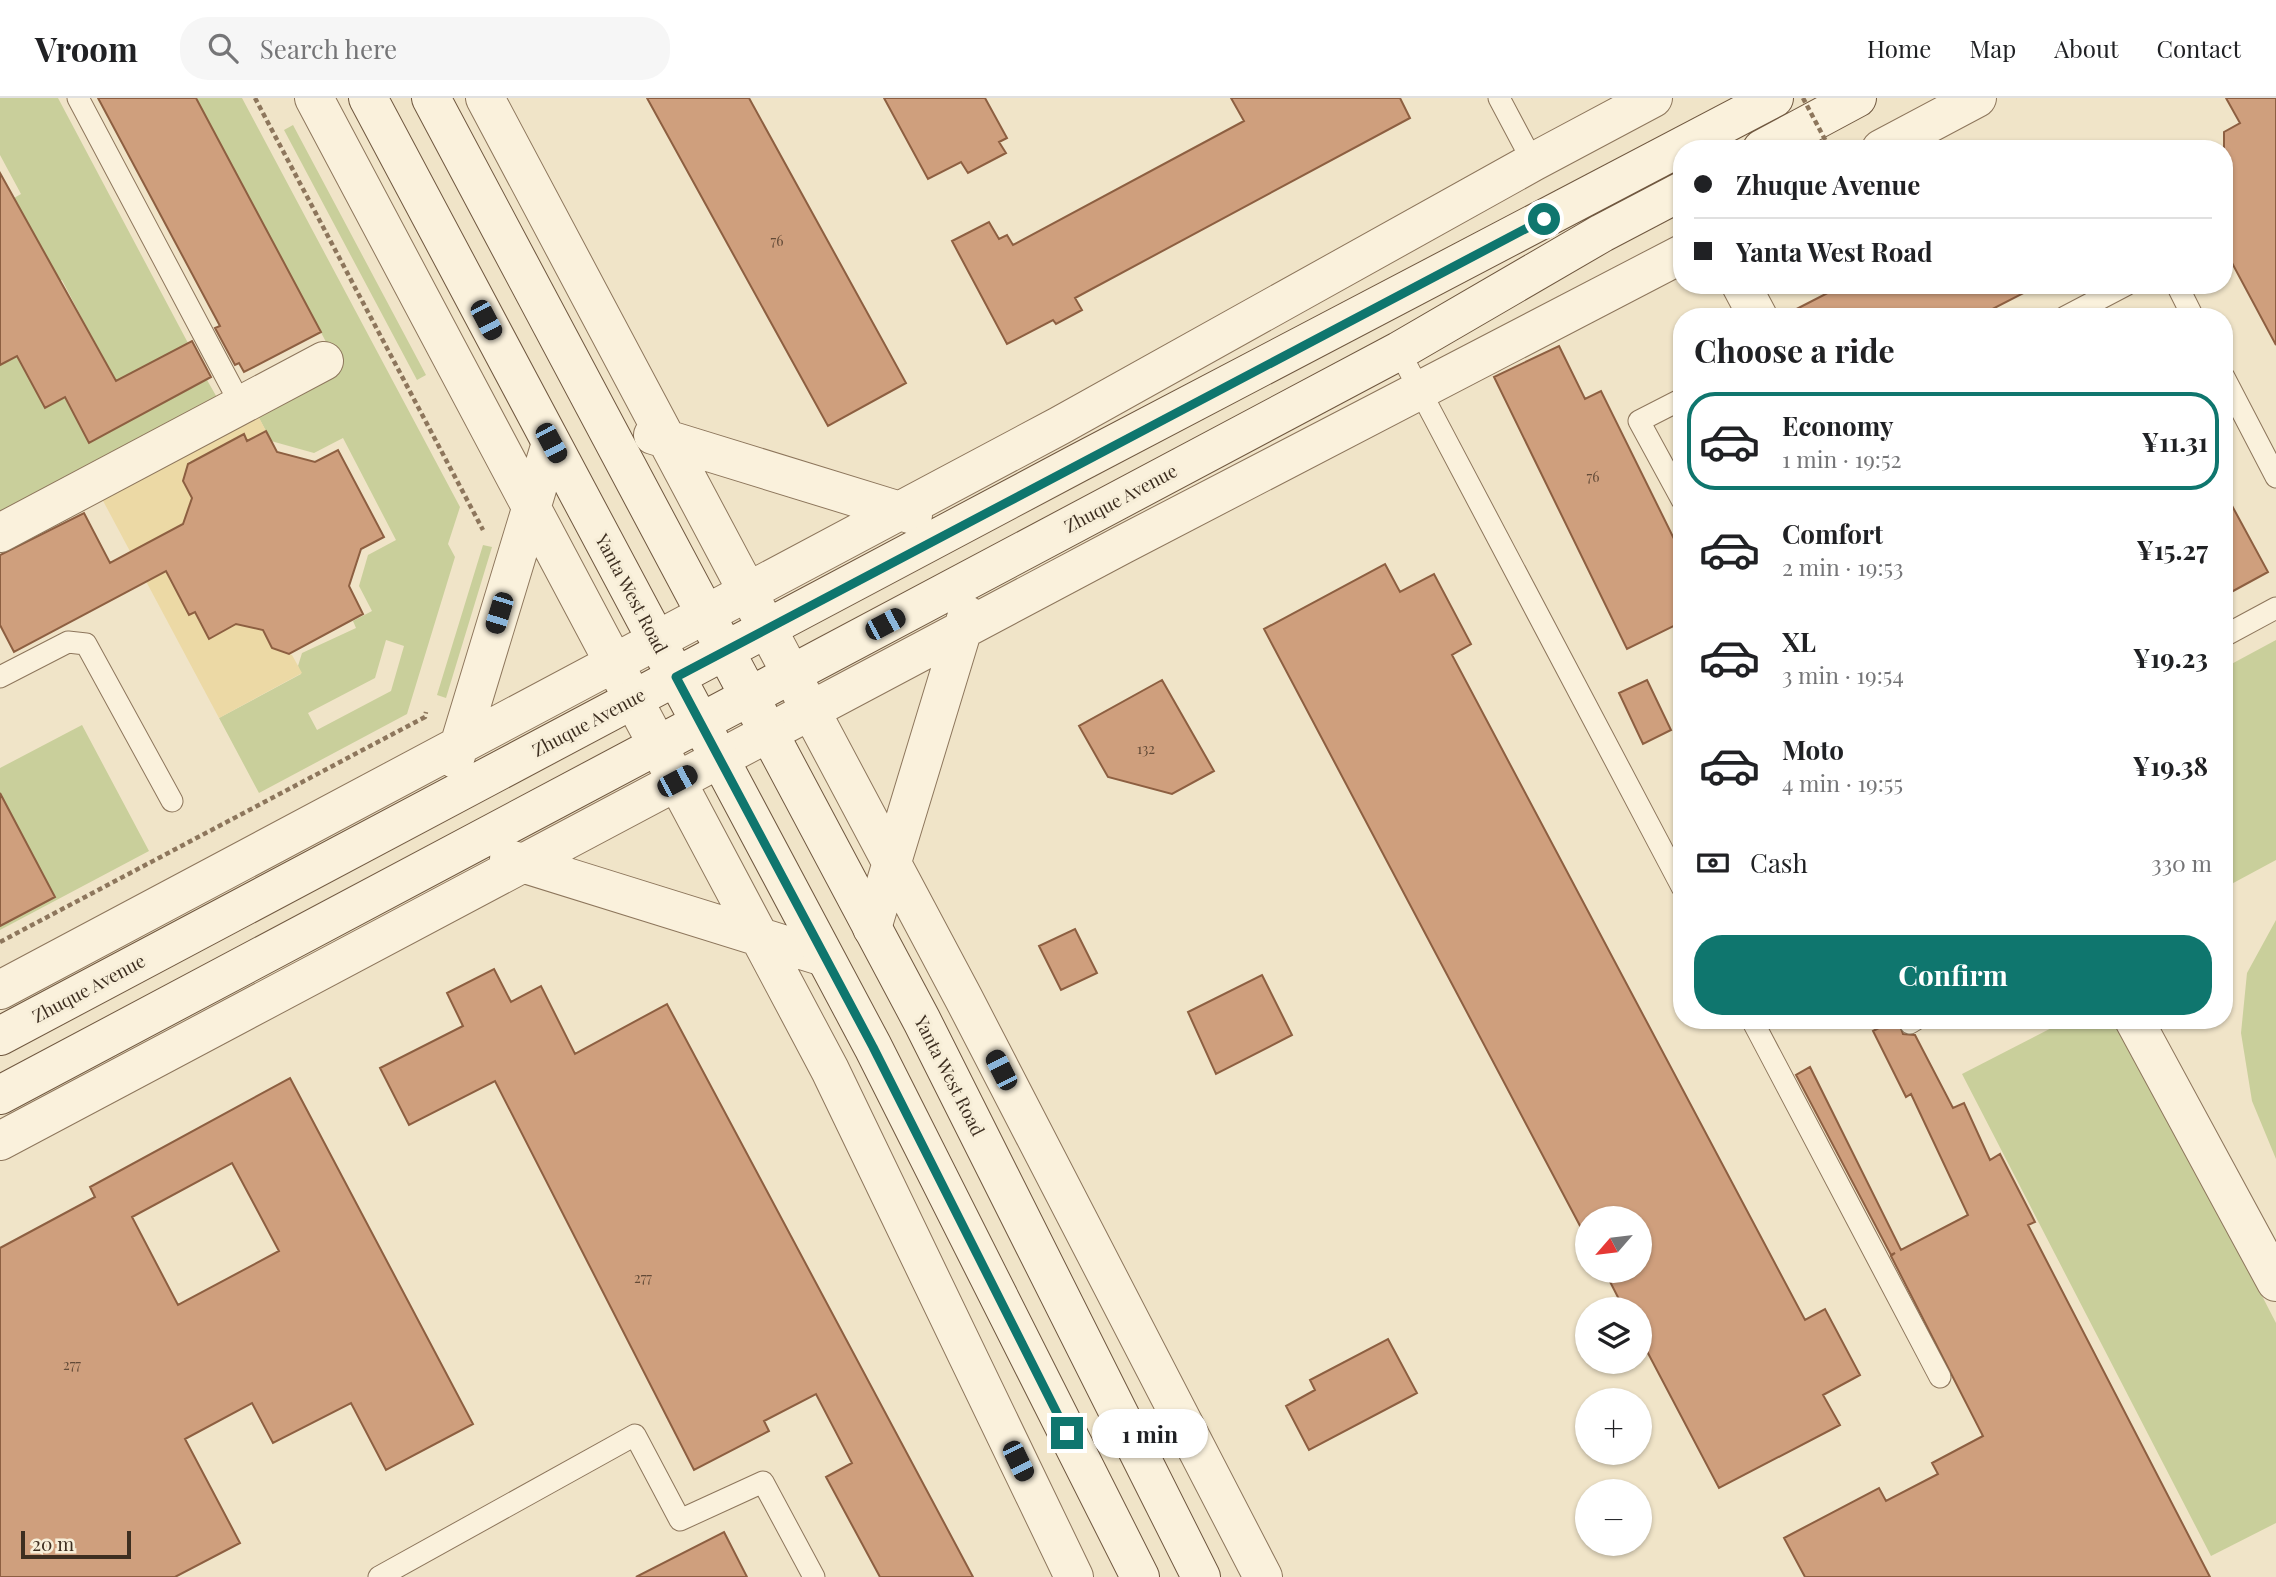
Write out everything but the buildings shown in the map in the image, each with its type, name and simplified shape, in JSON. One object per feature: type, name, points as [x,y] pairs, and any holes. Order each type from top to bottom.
[{"type":"street","points":[[314,98],[836,1082],[1074,1577]]},
{"type":"street","name":"Yanta West Road","points":[[368,98],[824,957],[1140,1577]]},
{"type":"street","name":"Yanta West Road","points":[[431,98],[872,928],[1201,1577]]},
{"type":"street","points":[[485,98],[892,863],[1263,1577]]},
{"type":"street","points":[[0,990],[1059,426],[1532,162],[1653,98]]},
{"type":"street","name":"Zhuque Avenue","points":[[1694,140],[1774,98]]},
{"type":"street","points":[[1779,140],[1857,98]]},
{"type":"street","points":[[1898,140],[1977,98]]},
{"type":"street","name":"Zhuque Avenue","points":[[0,1036],[955,528],[1673,151]]},
{"type":"street","name":"Zhuque Avenue","points":[[0,1095],[1399,351],[1602,233],[1673,196]]},
{"type":"street","points":[[0,1141],[963,629],[1673,259]]},
{"type":"street","points":[[0,533],[324,361]]},
{"type":"street","points":[[602,420],[955,528]]},
{"type":"street","points":[[442,801],[551,443]]},
{"type":"street","points":[[872,928],[979,574]]},
{"type":"street","points":[[467,847],[824,957]]},
{"type":"street","points":[[2139,1029],[2276,1282]]},
{"type":"lane","points":[[78,98],[241,405]]},
{"type":"lane","points":[[1499,98],[1532,162]]},
{"type":"lane","points":[[2082,308],[2109,294]]},
{"type":"lane","points":[[1399,351],[1673,870]]},
{"type":"lane","points":[[2233,394],[2276,477]]},
{"type":"lane","points":[[1673,404],[1639,421],[1673,483]]},
{"type":"lane","points":[[2233,631],[2276,608]]},
{"type":"lane","points":[[0,677],[68,642],[86,644],[172,802]]},
{"type":"lane","points":[[1757,1029],[1940,1377]]},
{"type":"lane","points":[[379,1577],[635,1435],[680,1520],[763,1482],[814,1577]]},
{"type":"path","points":[[255,98],[484,528],[480,541]]},
{"type":"path","points":[[1803,98],[1825,140]]},
{"type":"path","points":[[0,942],[425,717],[429,704]]},
{"type":"green space","points":[[0,98],[58,98],[188,343],[70,406],[89,442],[207,380],[219,401],[0,512],[0,365],[17,356],[45,408],[98,380],[91,364],[103,357],[91,335],[79,342],[75,335],[87,328],[62,280],[49,286],[14,198],[21,194],[0,155]]},
{"type":"green space","points":[[196,98],[242,98],[460,507],[448,544],[455,557],[407,714],[259,793],[219,718],[301,674],[298,666],[302,653],[356,628],[353,621],[372,611],[359,586],[368,555],[396,540],[343,438],[314,453],[271,441],[257,414],[341,370]],"holes":[[[386,640],[404,646],[391,691],[317,730],[308,713],[375,678]]]},
{"type":"green space","points":[[293,125],[426,375],[417,380],[284,130]]},
{"type":"green space","points":[[483,545],[492,547],[446,698],[437,695]]},
{"type":"green space","points":[[2276,640],[2276,860],[2233,883],[2233,663]]},
{"type":"green space","points":[[82,725],[149,851],[0,930],[0,926],[55,896],[0,793],[0,768]]},
{"type":"green space","points":[[2276,920],[2276,1159],[2252,1101],[2241,1033],[2247,973]]},
{"type":"green space","points":[[2050,1029],[2125,1029],[2276,1323],[2276,1523],[2211,1556],[1962,1074]]},
{"type":"sand","points":[[257,414],[266,431],[247,441],[243,435],[196,462],[189,461],[183,481],[195,503],[176,536],[167,533],[156,539],[164,568],[174,586],[227,559],[195,612],[233,618],[237,624],[255,628],[260,625],[272,647],[292,655],[302,673],[219,718],[101,497]]},
{"type":"route","points":[[1067,1433],[873,1047],[676,677],[1544,219]]}]
